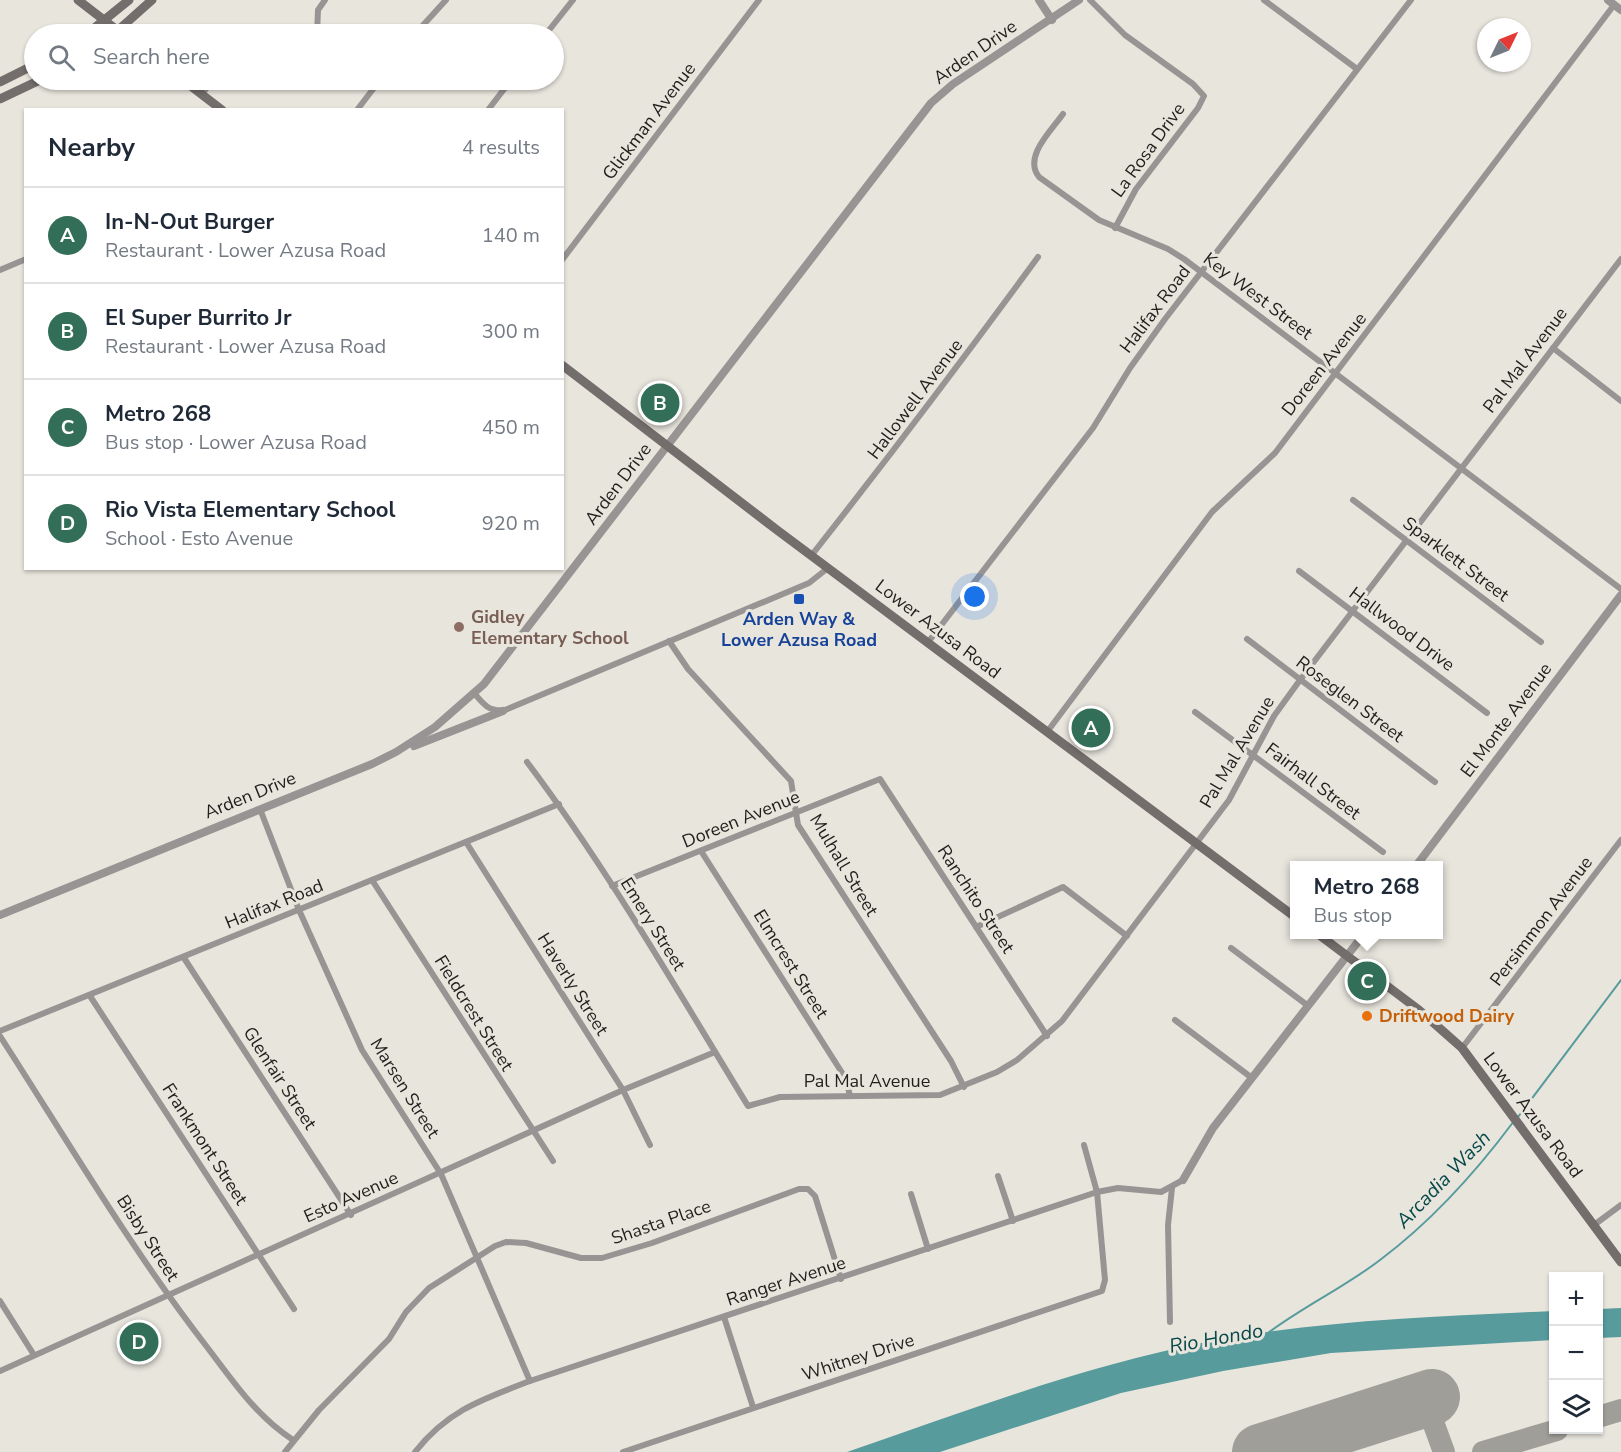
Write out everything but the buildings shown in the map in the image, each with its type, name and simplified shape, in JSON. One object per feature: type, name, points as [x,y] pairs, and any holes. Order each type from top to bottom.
[{"type":"main road","points":[[78,0],[110,24]]},
{"type":"main road","points":[[101,24],[129,0]]},
{"type":"main road","points":[[127,24],[152,0]]},
{"type":"main road","points":[[0,82],[24,70]]},
{"type":"main road","points":[[0,99],[24,88]]},
{"type":"main road","points":[[197,90],[220,108]]},
{"type":"main road","name":"Lower Azusa Road","points":[[564,367],[811,556],[929,641],[1290,913]]},
{"type":"main road","name":"Lower Azusa Road","points":[[1324,939],[1419,1010],[1462,1048],[1621,1262]]},
{"type":"street","points":[[317,24],[318,10],[325,0]]},
{"type":"street","points":[[424,24],[447,0]]},
{"type":"street","points":[[554,24],[573,0]]},
{"type":"street","name":"Glickman Avenue","points":[[564,257],[759,0]]},
{"type":"street","points":[[1039,0],[1052,20]]},
{"type":"street","name":"Arden Drive","points":[[0,915],[396,752],[435,727],[484,684],[931,103],[962,78],[1079,0]]},
{"type":"street","name":"La Rosa Drive","points":[[1090,0],[1125,35],[1192,84],[1204,96],[1198,108],[1136,189],[1115,228]]},
{"type":"street","points":[[1264,0],[1357,69]]},
{"type":"street","name":"Halifax Road","points":[[929,641],[1093,428],[1144,347],[1411,0]]},
{"type":"street","name":"Doreen Avenue","points":[[1047,732],[1212,512],[1275,453],[1614,5]]},
{"type":"street","points":[[202,94],[205,90]]},
{"type":"street","points":[[358,108],[372,90]]},
{"type":"street","points":[[490,108],[504,90]]},
{"type":"street","name":"Key West Street","points":[[1063,114],[1033,159],[1033,170],[1099,220],[1168,249],[1202,271],[1621,589]]},
{"type":"street","name":"Hallowell Avenue","points":[[811,556],[942,388],[1038,257]]},
{"type":"street","name":"Pal Mal Avenue","points":[[748,1106],[780,1097],[940,1095],[964,1087],[1017,1060],[1047,1036],[1229,800],[1274,716],[1300,680],[1621,259]]},
{"type":"street","points":[[0,270],[24,260]]},
{"type":"street","points":[[1553,348],[1621,401]]},
{"type":"street","name":"Sparklett Street","points":[[1353,501],[1540,642]]},
{"type":"street","points":[[396,752],[503,711],[809,583],[828,568]]},
{"type":"street","name":"Hallwood Drive","points":[[1299,570],[1487,712]]},
{"type":"street","name":"El Monte Avenue","points":[[1420,861],[1621,595]]},
{"type":"street","name":"Roseglen Street","points":[[1247,639],[1435,782]]},
{"type":"street","name":"Mulhall Street","points":[[669,641],[688,669],[791,781],[798,825],[951,1061],[964,1087]]},
{"type":"street","points":[[474,693],[487,708],[503,711]]},
{"type":"street","name":"Fairhall Street","points":[[1195,712],[1383,852]]},
{"type":"street","name":"Emery Street","points":[[527,762],[559,804],[612,886],[748,1106]]},
{"type":"street","name":"Doreen Avenue","points":[[612,886],[880,778]]},
{"type":"street","name":"Ranchito Street","points":[[880,778],[1047,1036]]},
{"type":"street","name":"Halifax Road","points":[[0,1033],[559,804]]},
{"type":"street","name":"Marsen Street","points":[[260,809],[299,910],[362,1050],[441,1174],[530,1381]]},
{"type":"street","name":"Persimmon Avenue","points":[[1462,1048],[1621,840]]},
{"type":"street","name":"Haverly Street","points":[[466,842],[623,1090],[650,1145]]},
{"type":"street","name":"Elmcrest Street","points":[[701,851],[846,1079],[850,1096]]},
{"type":"street","name":"Fieldcrest Street","points":[[372,880],[531,1131],[553,1161]]},
{"type":"street","points":[[976,927],[1063,887],[1126,936]]},
{"type":"street","points":[[1170,1322],[1168,1225],[1172,1188],[1183,1180],[1213,1128],[1360,939]]},
{"type":"street","points":[[1231,948],[1307,1005]]},
{"type":"street","name":"Glenfair Street","points":[[184,958],[351,1215]]},
{"type":"street","name":"Frankmont Street","points":[[90,996],[260,1254],[294,1310]]},
{"type":"street","points":[[1175,1020],[1252,1078]]},
{"type":"street","name":"Bisby Street","points":[[0,1033],[168,1297],[252,1405],[277,1430],[293,1440]]},
{"type":"street","name":"Esto Avenue","points":[[0,1371],[351,1215],[531,1131],[715,1052]]},
{"type":"street","points":[[1084,1145],[1097,1192]]},
{"type":"street","points":[[998,1176],[1013,1221]]},
{"type":"street","name":"Ranger Avenue","points":[[416,1452],[427,1437],[460,1410],[478,1400],[530,1381],[1097,1192],[1118,1188],[1161,1192],[1172,1188]]},
{"type":"street","name":"Shasta Place","points":[[285,1452],[293,1440],[389,1340],[406,1312],[429,1288],[478,1256],[506,1242],[526,1243],[581,1258],[602,1258],[652,1243],[799,1189],[808,1189],[815,1196],[841,1279]]},
{"type":"street","name":"Whitney Drive","points":[[623,1452],[1102,1291],[1105,1280],[1097,1192]]},
{"type":"street","points":[[911,1194],[928,1249]]},
{"type":"street","points":[[1594,1225],[1621,1204]]},
{"type":"street","points":[[0,1301],[34,1355]]},
{"type":"street","points":[[724,1317],[753,1407]]},
{"type":"water","points":[[1621,1308],[1621,1337],[1603,1338],[1603,1309]]},
{"type":"water","points":[[1549,1311],[1549,1340],[1331,1353],[1223,1371],[1121,1393],[940,1452],[847,1452],[1072,1376],[1164,1351],[1296,1328],[1424,1317]]},
{"type":"waterway","name":"Arcadia Wash","points":[[1518,1117],[1621,980]]},
{"type":"waterway","name":"Arcadia Wash","points":[[1268,1333],[1367,1270],[1418,1229],[1452,1195],[1514,1121]]},
{"type":"taxiway","points":[[1425,1400],[1444,1452]]},
{"type":"taxiway","points":[[1603,1415],[1621,1410]]},
{"type":"taxiway","points":[[1483,1452],[1549,1432]]},
{"type":"runway","points":[[1260,1452],[1432,1397]]},
{"type":"place","name":"El Super Burrito Jr","points":[[660,403]]},
{"type":"place","name":"Arden Way & Lower Azusa Road","points":[[799,599]]},
{"type":"place","name":"Gidley Elementary School","points":[[459,627]]},
{"type":"place","name":"In-N-Out Burger","points":[[1091,728]]},
{"type":"place","name":"Metro 268","points":[[1367,981]]},
{"type":"place","name":"Driftwood Dairy","points":[[1367,1016]]},
{"type":"place","name":"Rio Vista Elementary School","points":[[139,1342]]},
{"type":"water label","name":"Rio Hondo","points":[[1216,1338]]}]
